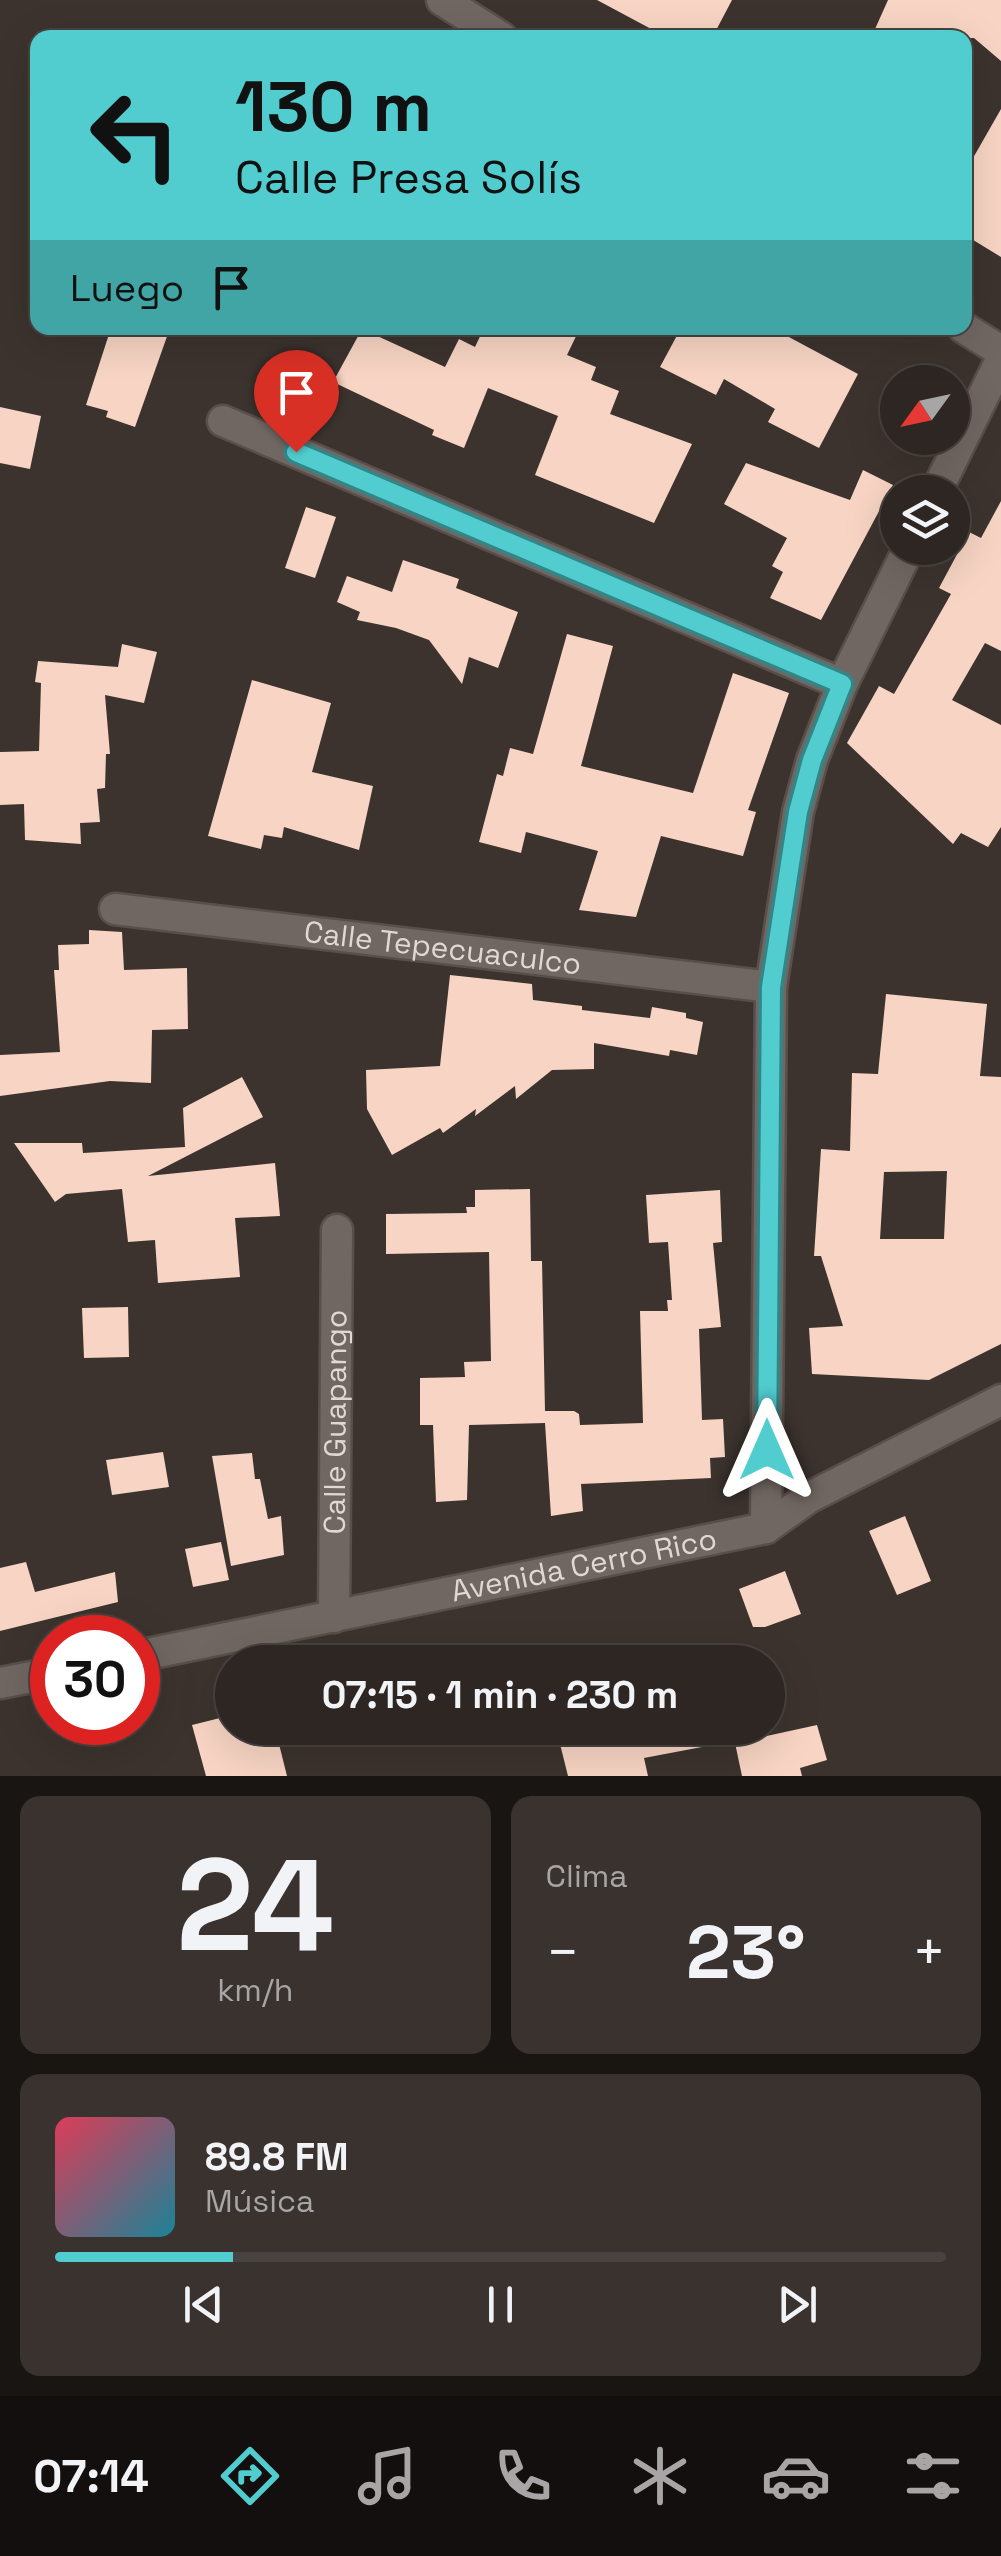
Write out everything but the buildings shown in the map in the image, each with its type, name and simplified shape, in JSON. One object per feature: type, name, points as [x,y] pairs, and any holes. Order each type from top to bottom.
[{"type":"street","points":[[442,0],[489,30]]},
{"type":"street","points":[[972,333],[1001,350]]},
{"type":"street","points":[[944,475],[1001,360]]},
{"type":"street","points":[[222,420],[842,684]]},
{"type":"street","points":[[766,1528],[771,987],[798,812],[812,760],[842,684],[901,565]]},
{"type":"street","name":"Calle Tepecuaculco","points":[[116,909],[771,987]]},
{"type":"street","name":"Calle Guapango","points":[[334,1617],[337,1230]]},
{"type":"street","name":"Avenida Cerro Rico","points":[[160,1652],[766,1528],[808,1498],[1001,1400]]},
{"type":"street","points":[[0,1683],[30,1677]]},
{"type":"route","points":[[296,452],[842,684],[812,760],[798,812],[771,987],[767,1450]]}]
